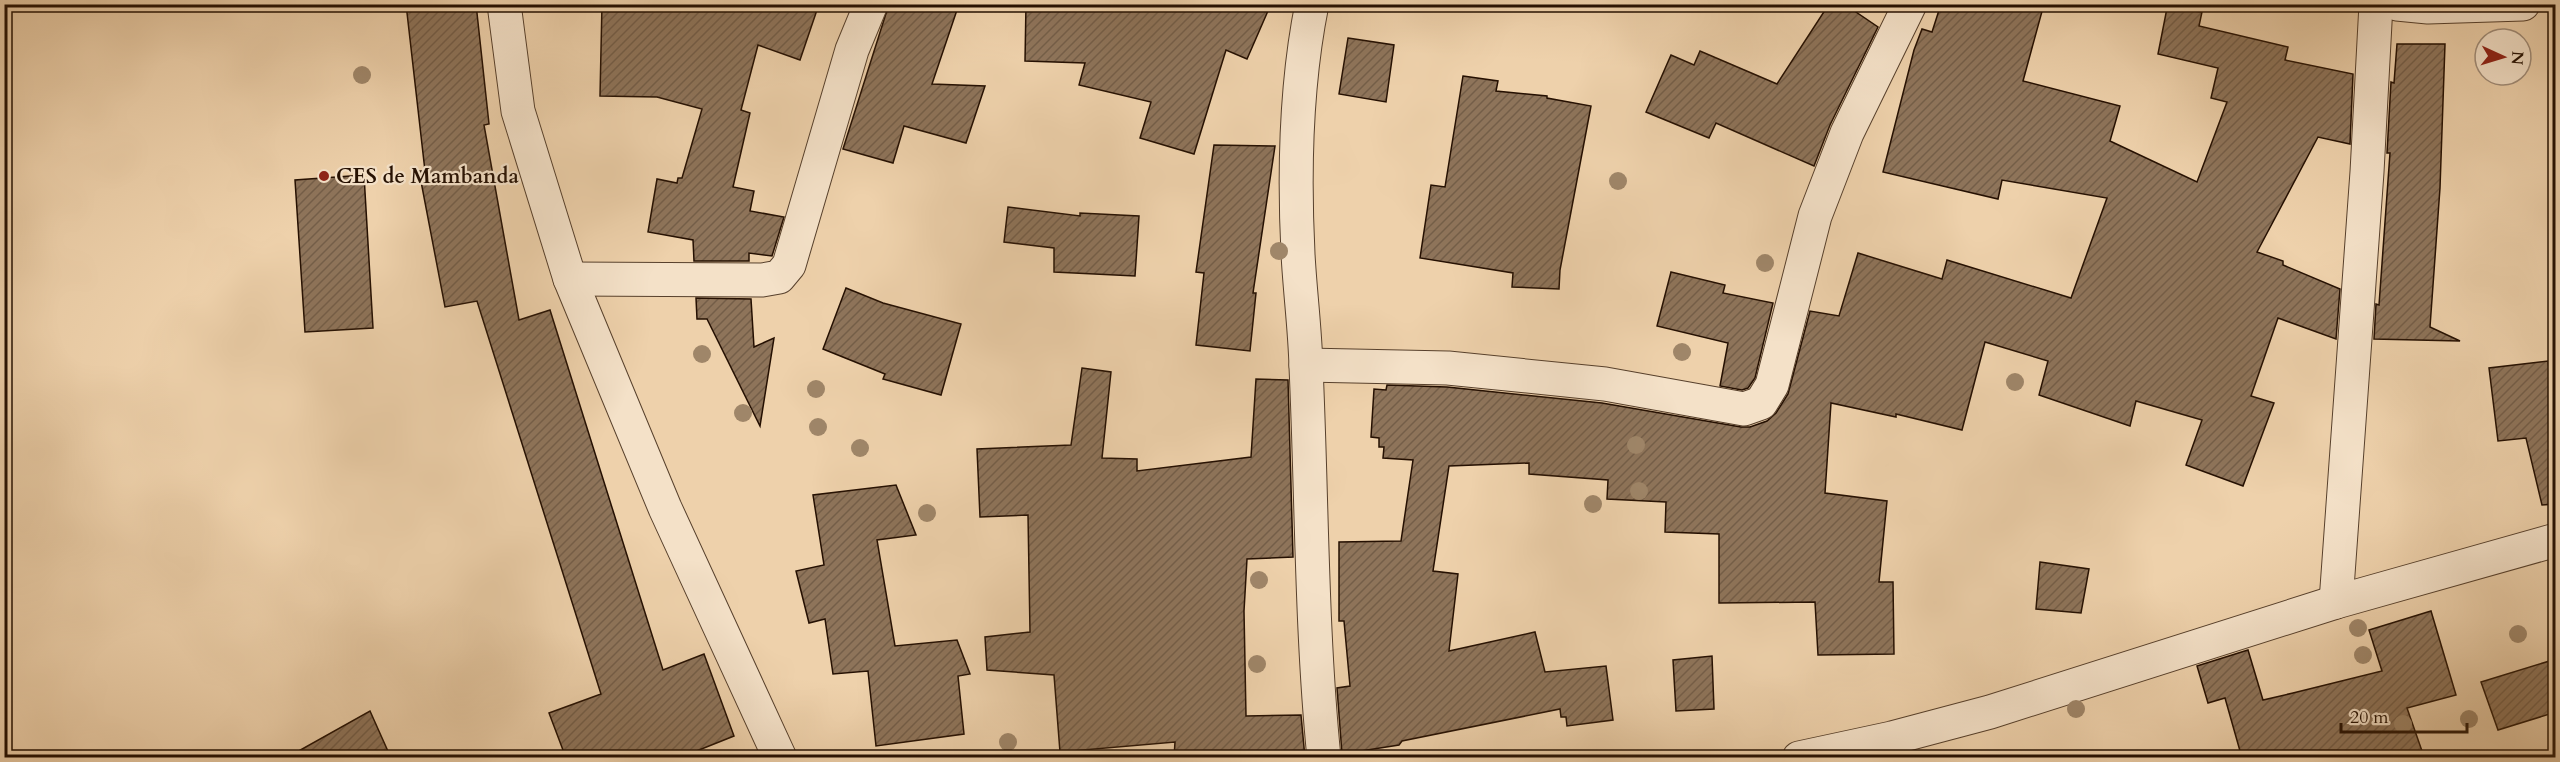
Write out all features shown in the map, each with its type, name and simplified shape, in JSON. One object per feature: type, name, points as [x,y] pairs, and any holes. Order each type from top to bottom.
[{"type":"street","points":[[504,4],[518,111],[570,279],[665,508],[780,758]]},
{"type":"street","points":[[570,279],[741,280],[779,278],[789,265],[852,50],[871,4]]},
{"type":"street","points":[[1312,4],[1307,29],[1298,151],[1298,252],[1306,365],[1316,674],[1324,758]]},
{"type":"street","points":[[1306,365],[1449,368],[1605,384],[1744,409],[1761,403],[1772,385],[1815,216],[1847,133],[1910,4]]},
{"type":"street","points":[[2336,602],[2367,172],[2376,4]]},
{"type":"street","points":[[2418,5],[2523,4]]},
{"type":"street","points":[[1799,758],[1892,738],[1990,712],[2336,602],[2556,540]]},
{"type":"building","points":[[406,4],[476,4],[489,124],[484,125],[519,320],[550,310],[663,670],[704,654],[734,736],[679,758],[566,758],[549,713],[601,694],[477,301],[445,307],[419,171],[425,171]]},
{"type":"building","points":[[602,4],[819,4],[800,60],[758,45],[741,110],[750,113],[733,187],[754,191],[750,211],[784,217],[772,256],[749,253],[749,261],[694,261],[693,240],[648,232],[657,179],[677,183],[678,178],[682,178],[702,109],[657,97],[600,96]]},
{"type":"building","points":[[889,4],[959,4],[932,84],[985,86],[966,143],[904,126],[893,163],[843,149]]},
{"type":"building","points":[[1026,4],[1271,4],[1247,59],[1226,50],[1194,154],[1140,138],[1151,102],[1079,85],[1085,63],[1025,61]]},
{"type":"building","points":[[1829,4],[1844,4],[1878,27],[1830,125],[1814,166],[1716,123],[1709,138],[1646,112],[1671,55],[1694,65],[1700,51],[1777,84]]},
{"type":"building","points":[[1941,4],[2044,4],[2023,81],[2120,106],[2110,141],[2197,182],[2227,102],[2211,98],[2218,68],[2158,54],[2167,8],[2202,12],[2199,26],[2288,47],[2285,60],[2353,74],[2350,144],[2318,137],[2257,252],[2283,261],[2283,265],[2340,289],[2336,339],[2278,318],[2251,396],[2274,403],[2243,486],[2186,465],[2202,420],[2136,401],[2130,426],[2039,395],[2048,361],[1985,342],[1962,430],[1896,414],[1896,417],[1831,403],[1825,493],[1887,501],[1879,582],[1893,582],[1894,654],[1818,655],[1815,602],[1719,603],[1719,534],[1665,532],[1666,502],[1607,499],[1608,480],[1529,474],[1529,463],[1449,466],[1433,571],[1458,574],[1449,651],[1535,632],[1545,672],[1606,666],[1613,720],[1567,726],[1566,717],[1561,717],[1560,709],[1402,741],[1399,745],[1342,754],[1337,688],[1350,686],[1344,621],[1339,621],[1339,542],[1401,541],[1413,460],[1383,458],[1384,447],[1379,447],[1379,438],[1371,437],[1374,389],[1386,390],[1387,385],[1447,387],[1602,403],[1750,427],[1767,421],[1776,413],[1788,394],[1810,311],[1839,316],[1858,253],[1942,279],[1947,260],[2071,298],[2107,198],[2002,180],[1998,199],[1883,172],[1914,50],[1922,29],[1932,32]]},
{"type":"building","points":[[1348,38],[1394,45],[1386,102],[1339,94]]},
{"type":"building","points":[[2397,44],[2445,44],[2440,188],[2430,327],[2460,341],[2374,339],[2376,304],[2379,305],[2390,153],[2387,153],[2391,82],[2394,83]]},
{"type":"building","points":[[1463,76],[1498,81],[1496,91],[1547,96],[1547,98],[1591,106],[1560,270],[1559,289],[1512,287],[1513,273],[1420,258],[1431,185],[1445,187]]},
{"type":"building","points":[[1214,145],[1275,146],[1253,293],[1256,293],[1250,351],[1196,345],[1204,273],[1196,272]]},
{"type":"building","points":[[364,175],[373,328],[305,332],[295,180]]},
{"type":"building","points":[[1008,207],[1080,216],[1080,213],[1139,216],[1135,276],[1054,272],[1054,248],[1004,242]]},
{"type":"building","points":[[1671,272],[1725,285],[1723,293],[1773,303],[1755,378],[1748,388],[1742,390],[1720,386],[1728,343],[1657,326]]},
{"type":"building","points":[[846,288],[883,303],[961,324],[941,395],[883,379],[885,374],[823,349]]},
{"type":"building","points":[[696,298],[751,299],[754,347],[774,338],[760,426],[707,319],[697,319]]},
{"type":"building","points":[[2548,361],[2556,423],[2556,504],[2542,505],[2526,438],[2498,441],[2489,368]]},
{"type":"building","points":[[1082,368],[1111,372],[1102,458],[1137,459],[1137,471],[1251,457],[1256,379],[1288,380],[1293,557],[1247,559],[1244,611],[1246,716],[1301,715],[1305,758],[1174,758],[1175,742],[1060,752],[1054,675],[987,670],[985,637],[1030,632],[1028,515],[980,517],[977,449],[1071,445]]},
{"type":"building","points":[[896,485],[916,535],[877,540],[895,646],[957,640],[970,674],[958,676],[964,734],[876,746],[868,671],[833,674],[825,619],[809,623],[796,571],[824,565],[813,495]]},
{"type":"building","points":[[2040,562],[2089,569],[2081,613],[2036,609]]},
{"type":"building","points":[[2431,611],[2456,695],[2407,708],[2422,751],[2398,758],[2242,758],[2225,698],[2208,703],[2197,666],[2248,650],[2263,700],[2293,693],[2382,671],[2369,630]]},
{"type":"building","points":[[1712,656],[1714,709],[1676,711],[1673,660]]},
{"type":"building","points":[[2556,659],[2556,712],[2498,730],[2481,682]]},
{"type":"building","points":[[370,711],[391,758],[286,758]]},
{"type":"place","name":"CES de Mambanda","points":[[324,176]]}]
